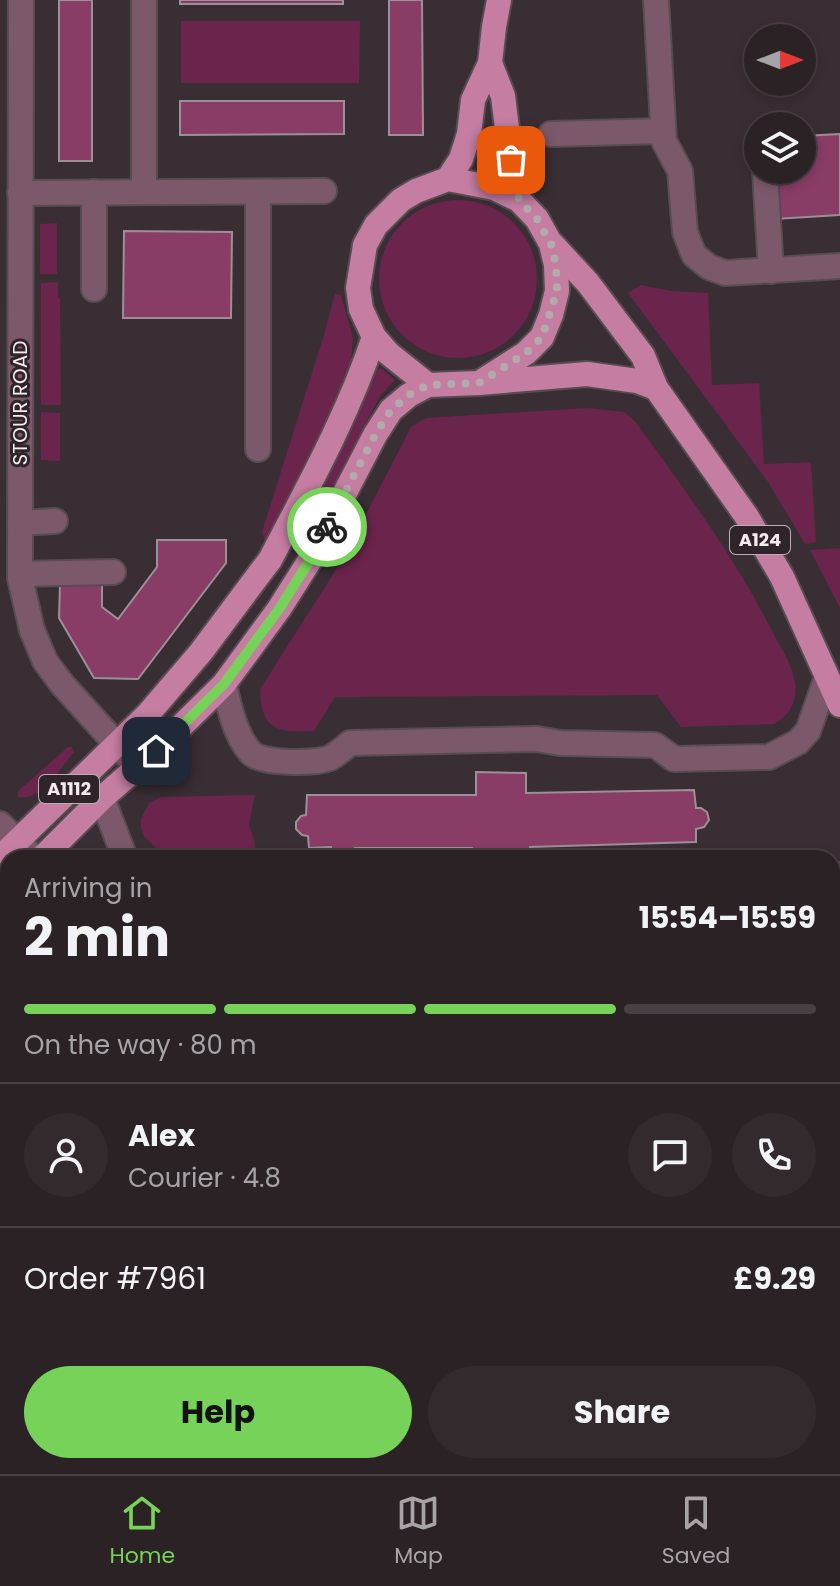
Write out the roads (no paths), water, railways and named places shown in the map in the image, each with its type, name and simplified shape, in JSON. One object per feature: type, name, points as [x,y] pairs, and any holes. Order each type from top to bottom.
[{"type":"main road","name":"A124","points":[[448,179],[461,159],[469,134],[473,100],[490,63],[499,0]]},
{"type":"main road","name":"A124","points":[[490,63],[503,96],[519,200],[643,356],[656,388],[747,517],[782,577],[840,705]]},
{"type":"main road","points":[[519,200],[494,188],[448,179],[401,200],[376,225],[365,245],[358,288],[361,309],[374,337],[388,353],[428,385],[587,374],[637,381],[656,388]]},
{"type":"main road","name":"A124","points":[[479,383],[526,353],[542,337],[557,291],[551,244]]},
{"type":"main road","name":"A1112","points":[[6,841],[148,714],[201,652],[270,560],[323,461],[374,337]]},
{"type":"main road","name":"A1112","points":[[50,850],[224,684],[279,609],[310,560],[391,410],[428,385]]},
{"type":"street","name":"STOUR ROAD","points":[[21,0],[20,574],[32,630],[45,661],[138,768]]},
{"type":"street","points":[[144,0],[144,191]]},
{"type":"street","points":[[656,0],[664,141],[680,171],[685,232],[694,255],[709,267],[725,273],[840,266]]},
{"type":"street","points":[[551,134],[663,131]]},
{"type":"street","points":[[766,184],[771,271]]},
{"type":"street","points":[[20,193],[324,191]]},
{"type":"street","points":[[94,192],[94,289]]},
{"type":"street","points":[[258,192],[258,449]]},
{"type":"street","points":[[20,523],[55,521]]},
{"type":"street","points":[[20,574],[113,572]]},
{"type":"street","points":[[224,684],[231,715],[240,734],[253,756],[263,759],[294,762],[328,759],[350,743],[537,739],[560,743],[655,745],[674,759],[769,757],[798,742],[808,731],[827,677]]},
{"type":"street","points":[[102,798],[122,850]]}]
